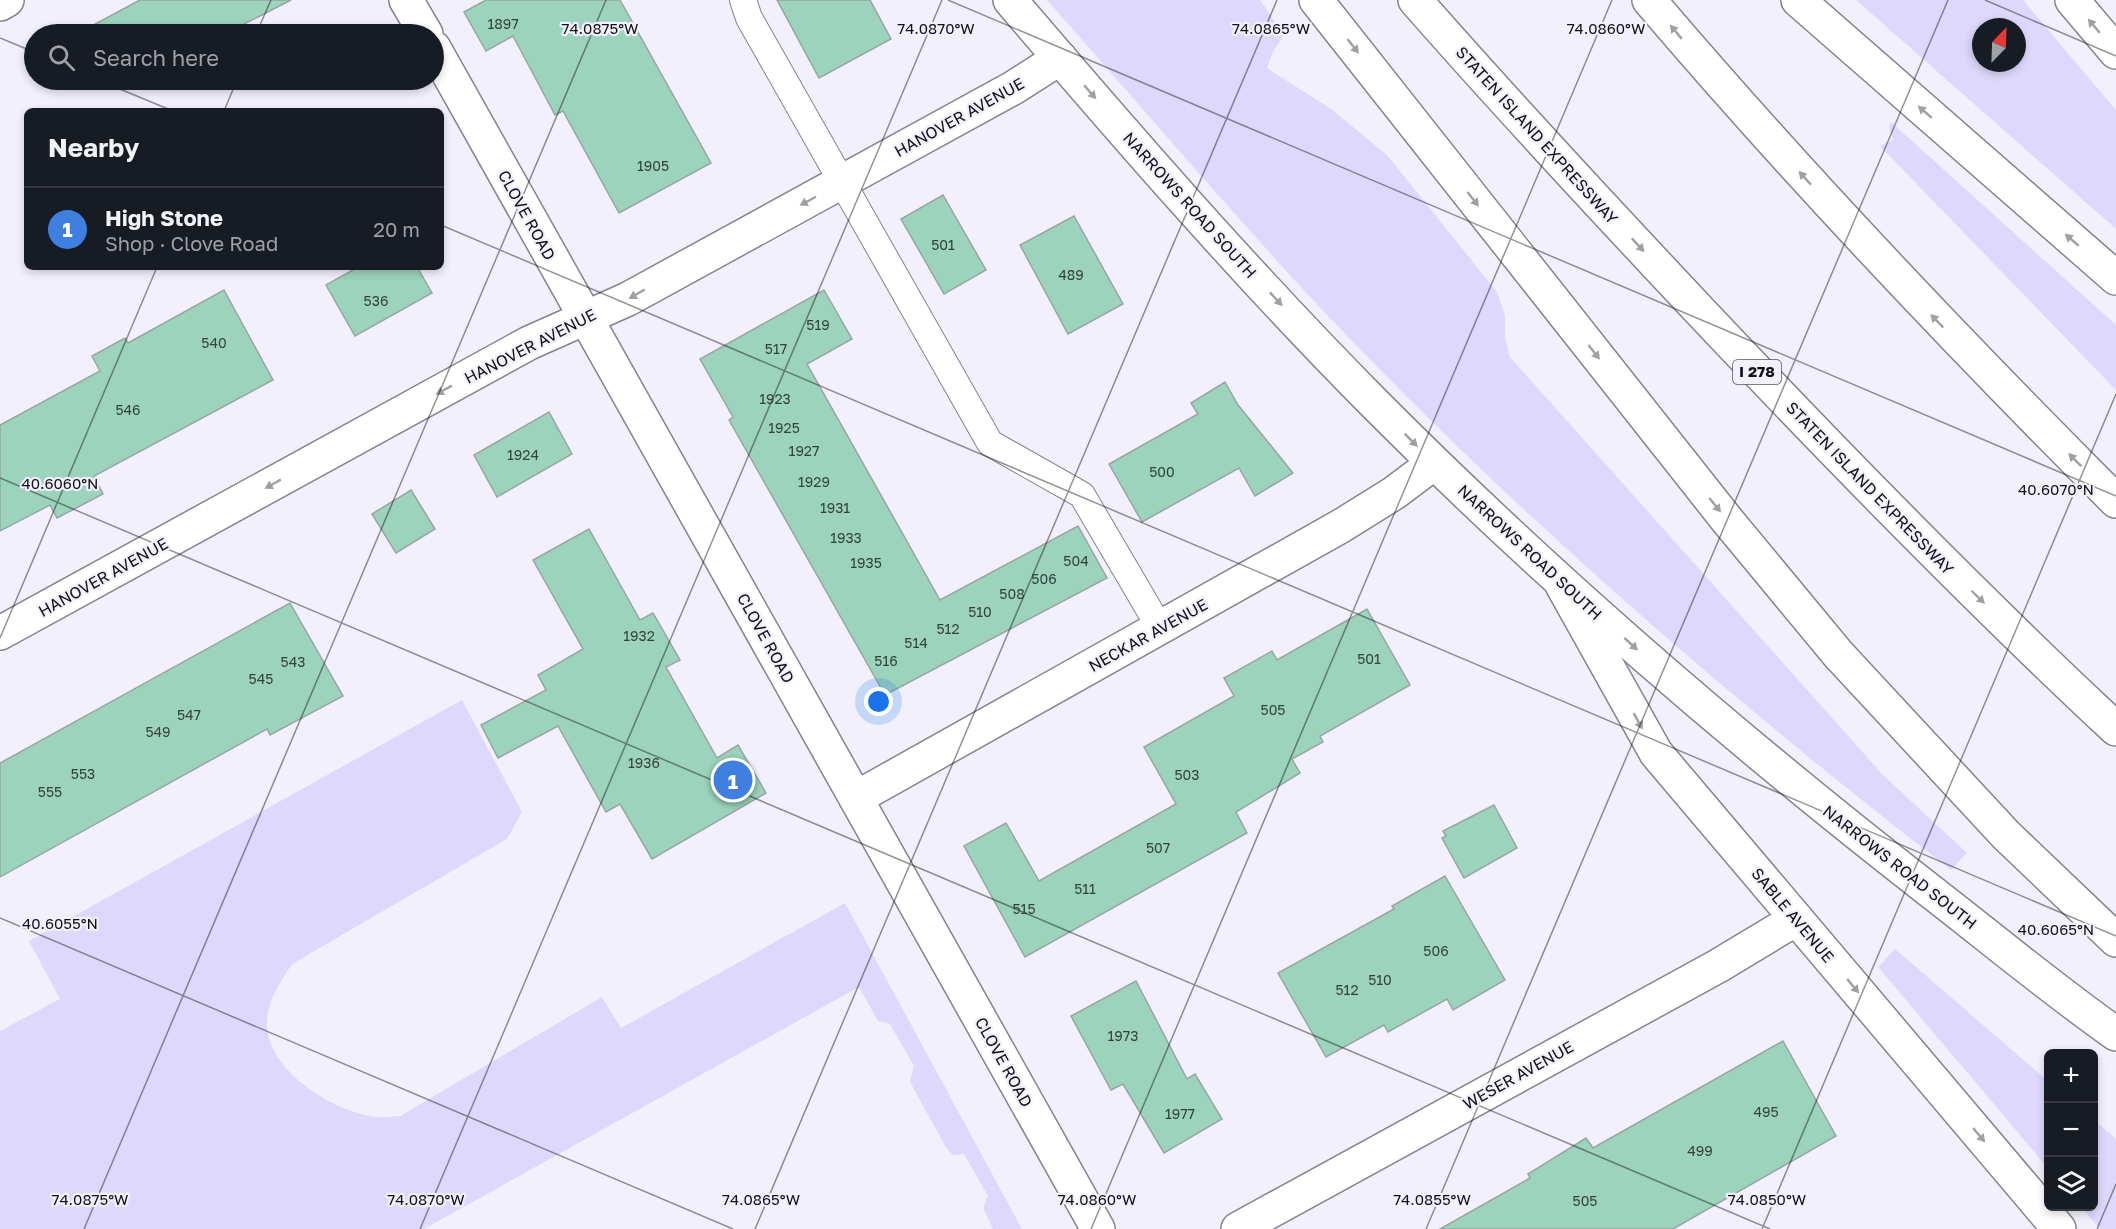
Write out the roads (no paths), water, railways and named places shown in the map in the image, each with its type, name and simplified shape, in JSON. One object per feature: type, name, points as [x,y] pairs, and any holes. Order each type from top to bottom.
[{"type":"main road","points":[[0,4],[7,0]]},
{"type":"main road","points":[[406,0],[420,24]]},
{"type":"main road","name":"NARROWS ROAD SOUTH","points":[[1010,0],[1248,270],[1434,462],[1558,578],[1758,754],[2116,1034]]},
{"type":"main road","points":[[1316,0],[1720,511],[1838,654],[2006,835],[2116,940]]},
{"type":"main road","name":"STATEN ISLAND EXPRESSWAY","points":[[1415,0],[1575,178],[1840,460],[1942,563],[2116,729]]},
{"type":"main road","points":[[1649,0],[1739,105],[1859,238],[1980,366],[2116,501]]},
{"type":"main road","points":[[1798,0],[2116,278]]},
{"type":"main road","points":[[2072,0],[2116,52]]},
{"type":"main road","name":"HANOVER AVENUE","points":[[0,633],[519,349],[627,299],[1013,88],[1060,58]]},
{"type":"main road","name":"CLOVE ROAD","points":[[444,66],[1098,1229]]},
{"type":"main road","name":"NECKAR AVENUE","points":[[856,798],[1341,526],[1394,493],[1434,462]]},
{"type":"main road","name":"SABLE AVENUE","points":[[1558,578],[1656,753],[2059,1229]]},
{"type":"main road","name":"WESER AVENUE","points":[[1238,1229],[1718,966],[1796,919]]},
{"type":"lane","points":[[743,0],[749,18],[990,443],[1082,495],[1160,628]]},
{"type":"place","name":"High Stone","points":[[733,780]]}]
